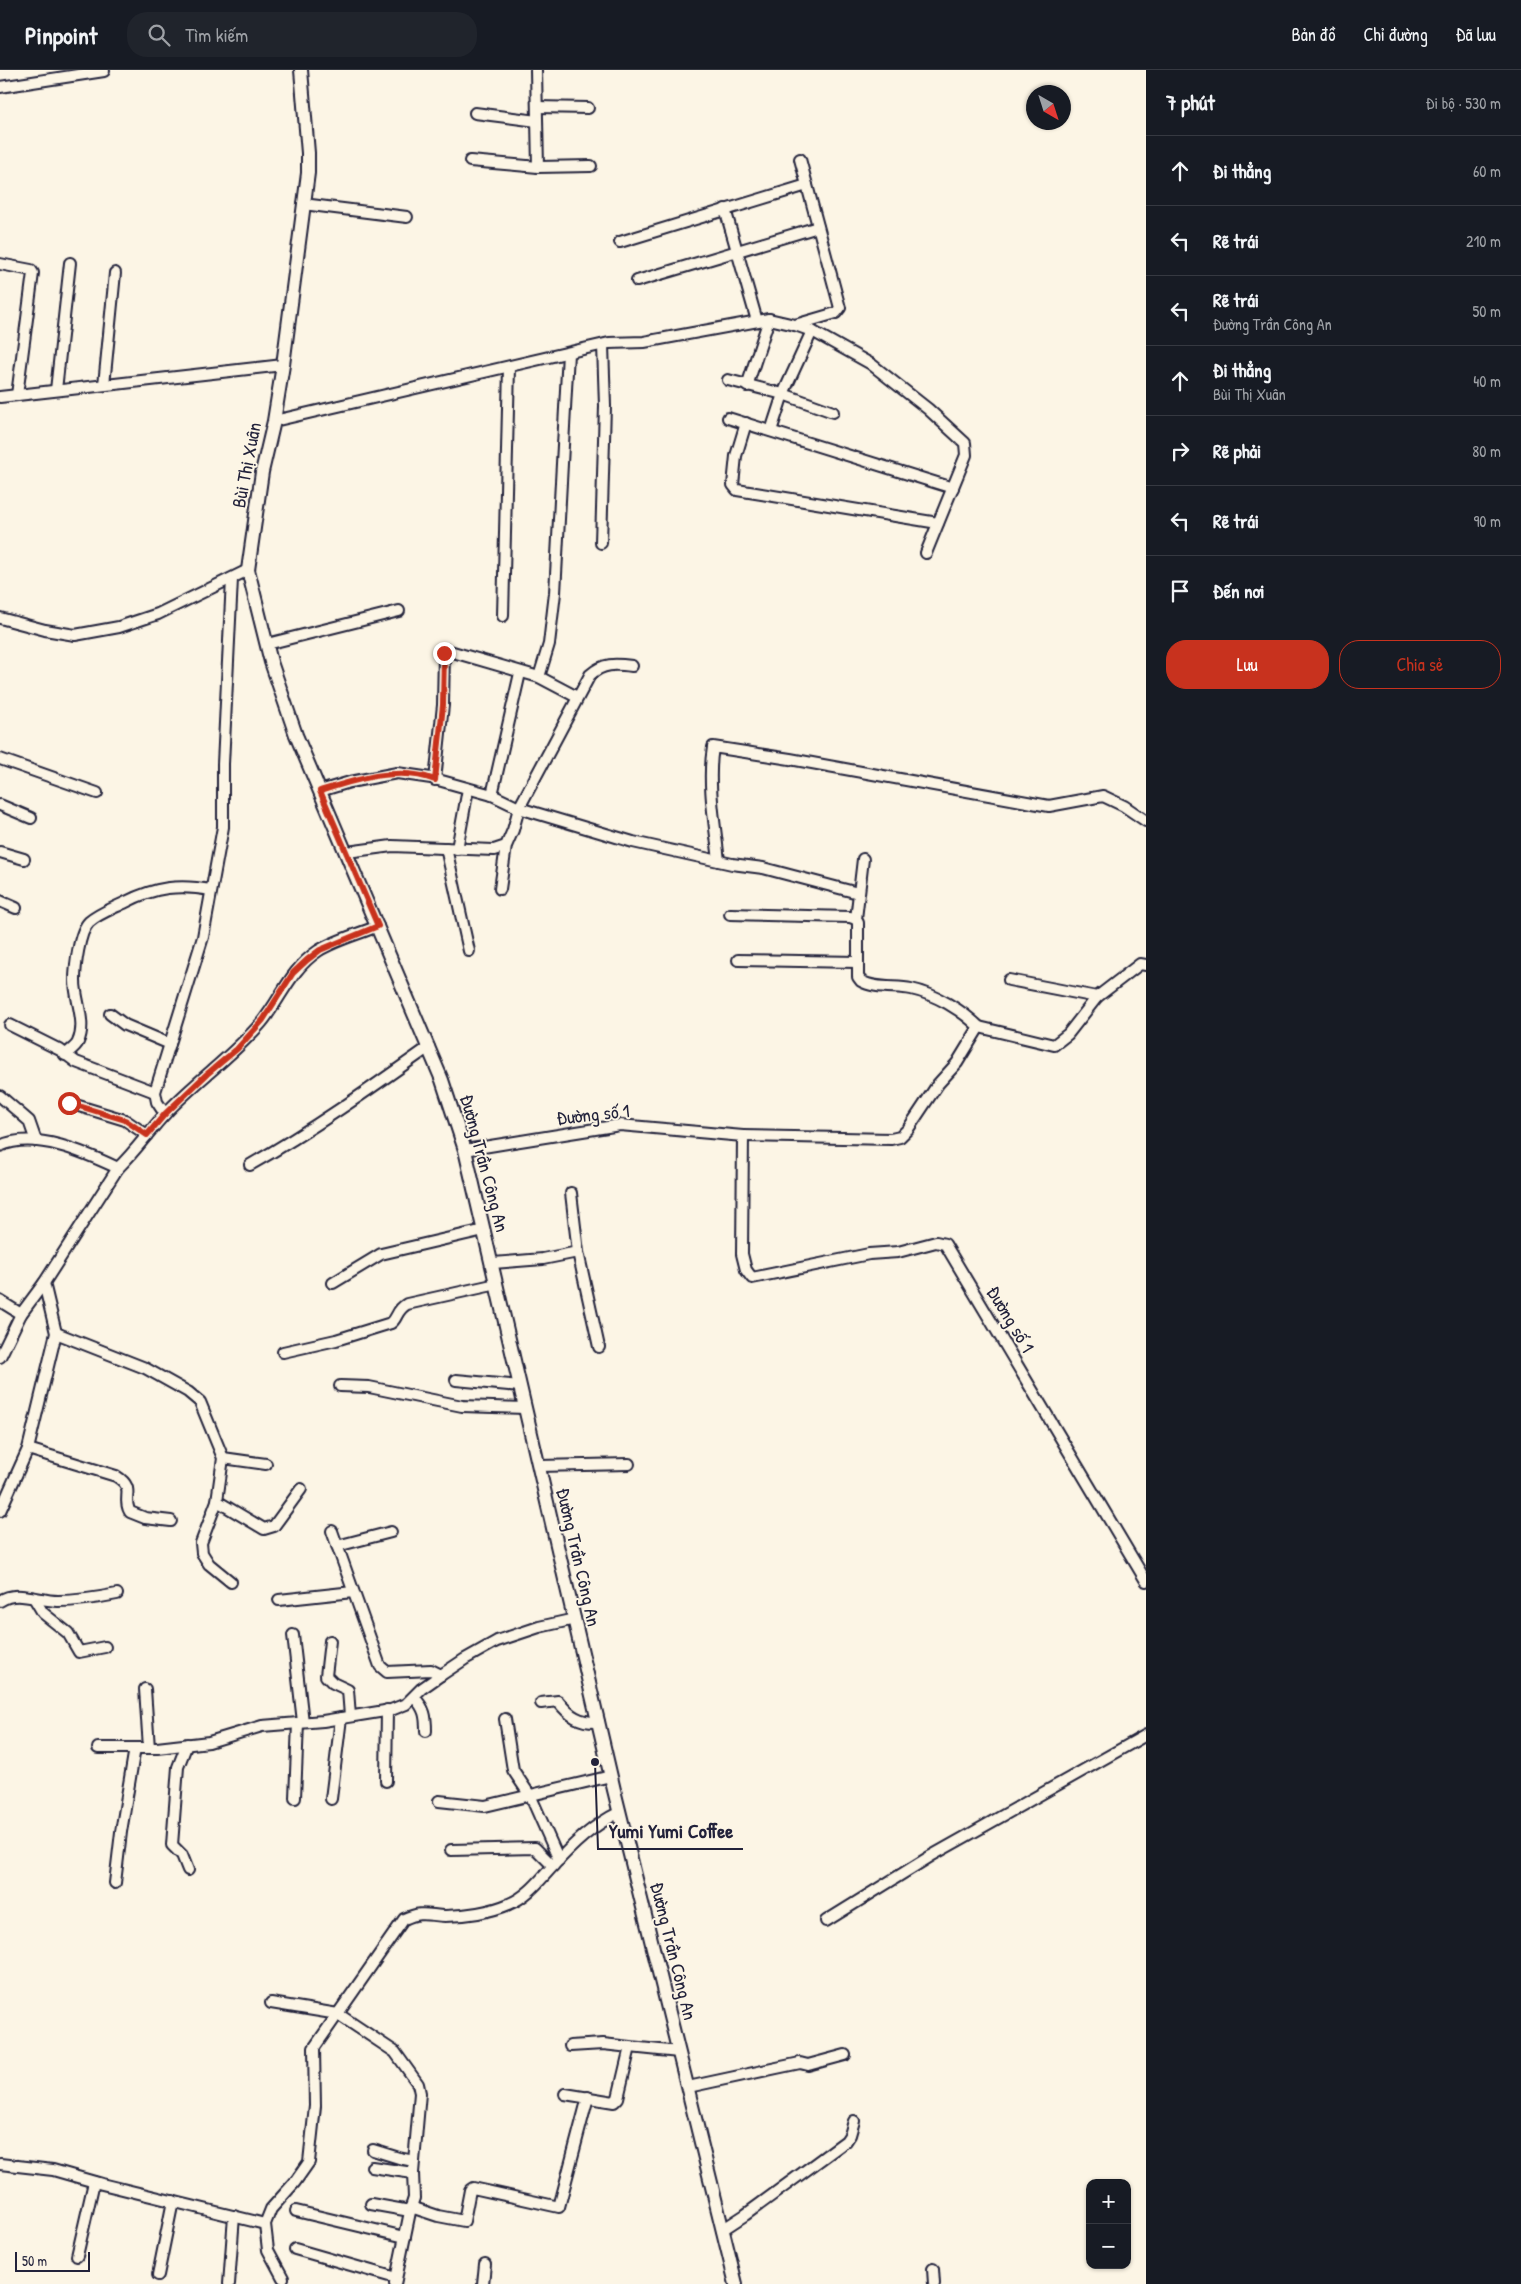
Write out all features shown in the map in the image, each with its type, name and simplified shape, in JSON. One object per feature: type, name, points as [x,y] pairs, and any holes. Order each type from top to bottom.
[{"type":"main road","name":"Bùi Thị Xuân","points":[[302,70],[308,153],[304,204],[283,365],[274,421],[262,472],[248,570],[278,685],[296,735],[347,852]]},
{"type":"main road","name":"Đường Trần Công An","points":[[347,852],[429,1047],[465,1150],[493,1263],[525,1408],[620,1812],[736,2284]]},
{"type":"street","points":[[0,87],[104,70]]},
{"type":"street","points":[[536,70],[538,167]]},
{"type":"street","points":[[537,107],[588,108]]},
{"type":"street","points":[[475,113],[537,121]]},
{"type":"street","points":[[795,325],[836,313],[840,308],[800,159]]},
{"type":"street","points":[[470,161],[538,167],[591,166]]},
{"type":"street","points":[[620,242],[807,185]]},
{"type":"street","points":[[304,204],[408,217]]},
{"type":"street","points":[[725,209],[757,321]]},
{"type":"street","points":[[637,281],[818,228]]},
{"type":"street","points":[[56,390],[70,263]]},
{"type":"street","points":[[0,264],[33,272],[17,395]]},
{"type":"street","points":[[104,385],[114,273]]},
{"type":"street","points":[[747,386],[769,319]]},
{"type":"street","points":[[274,421],[603,345],[644,342],[769,319],[812,331],[871,364],[928,409],[966,443],[966,455],[926,552]]},
{"type":"street","points":[[771,431],[782,394],[812,331]]},
{"type":"street","points":[[601,543],[605,406],[603,345]]},
{"type":"street","points":[[540,677],[549,644],[555,593],[568,353]]},
{"type":"street","points":[[0,397],[283,365]]},
{"type":"street","points":[[503,616],[509,367]]},
{"type":"street","points":[[728,380],[782,394],[833,412]]},
{"type":"street","points":[[728,418],[953,488]]},
{"type":"street","points":[[746,423],[736,456],[733,480],[734,488],[737,490],[938,523]]},
{"type":"street","points":[[0,618],[45,630],[76,635],[119,627],[158,614],[248,570]]},
{"type":"street","points":[[165,1114],[157,1102],[156,1092],[203,937],[223,827],[223,764],[232,579]]},
{"type":"street","points":[[266,644],[399,611]]},
{"type":"street","points":[[435,780],[443,705],[446,650],[453,650],[520,673],[540,677],[577,697]]},
{"type":"street","points":[[500,889],[506,846],[519,808],[590,674],[598,667],[614,664],[632,666]]},
{"type":"street","points":[[492,795],[520,673]]},
{"type":"street","points":[[719,861],[712,798],[711,762],[713,747],[790,758],[1049,806],[1103,796],[1124,806],[1146,821]]},
{"type":"street","points":[[0,759],[97,793]]},
{"type":"street","points":[[320,791],[350,782],[397,773],[435,780],[492,795],[519,808],[633,842],[719,861],[763,868],[858,893]]},
{"type":"street","points":[[468,789],[452,848],[469,951]]},
{"type":"street","points":[[0,805],[31,818]]},
{"type":"street","points":[[347,852],[392,846],[494,850],[506,846]]},
{"type":"street","points":[[0,852],[24,859]]},
{"type":"street","points":[[863,859],[856,919],[858,922],[858,977],[863,983],[913,989],[929,995],[967,1014],[979,1027],[1054,1045],[1068,1034],[1097,997],[1140,964],[1146,965]]},
{"type":"street","points":[[65,1055],[78,1043],[81,1033],[80,1010],[74,982],[84,927],[94,917],[136,897],[162,889],[187,886],[211,890]]},
{"type":"street","points":[[0,901],[16,908]]},
{"type":"street","points":[[730,914],[799,914],[856,919]]},
{"type":"street","points":[[0,1357],[4,1338],[44,1283],[118,1168],[165,1114],[207,1074],[237,1049],[263,1020],[293,973],[307,960],[320,950],[378,926]]},
{"type":"street","points":[[738,960],[858,962]]},
{"type":"street","points":[[1009,980],[1097,997]]},
{"type":"street","points":[[110,1014],[124,1025],[170,1044]]},
{"type":"street","points":[[10,1025],[51,1045],[76,1062],[156,1092]]},
{"type":"street","name":"Đường số 1","points":[[465,1150],[620,1125],[743,1136],[891,1139],[900,1137],[908,1130],[938,1084],[957,1063],[979,1027]]},
{"type":"street","points":[[250,1166],[360,1096],[429,1047]]},
{"type":"street","points":[[0,1096],[29,1121],[36,1141]]},
{"type":"street","points":[[69,1103],[125,1120],[147,1135]]},
{"type":"street","name":"Đường số 1","points":[[743,1136],[742,1254],[746,1270],[752,1278],[869,1254],[898,1252],[936,1242],[944,1244],[1146,1581]]},
{"type":"street","points":[[0,1146],[8,1142],[36,1141],[66,1147],[118,1168]]},
{"type":"street","points":[[571,1193],[578,1252],[598,1347]]},
{"type":"street","points":[[333,1283],[381,1254],[484,1230]]},
{"type":"street","points":[[493,1263],[578,1252]]},
{"type":"street","points":[[0,1511],[28,1449],[56,1333],[44,1283]]},
{"type":"street","points":[[283,1352],[336,1340],[391,1323],[394,1321],[399,1309],[407,1304],[497,1284]]},
{"type":"street","points":[[0,1301],[21,1314]]},
{"type":"street","points":[[56,1333],[145,1368],[196,1397],[223,1458],[217,1501],[201,1543],[202,1553],[209,1564],[231,1582]]},
{"type":"street","points":[[456,1380],[520,1386]]},
{"type":"street","points":[[340,1386],[369,1387],[462,1406],[525,1408]]},
{"type":"street","points":[[28,1449],[116,1476],[125,1482],[128,1489],[128,1507],[130,1512],[145,1518],[171,1521]]},
{"type":"street","points":[[223,1458],[266,1464]]},
{"type":"street","points":[[539,1466],[629,1464]]},
{"type":"street","points":[[217,1501],[264,1530],[274,1526],[301,1489]]},
{"type":"street","points":[[332,1532],[380,1666],[387,1672],[431,1670],[441,1675]]},
{"type":"street","points":[[337,1546],[391,1532]]},
{"type":"street","points":[[279,1600],[353,1592]]},
{"type":"street","points":[[0,1601],[9,1596],[56,1601],[91,1600],[117,1594]]},
{"type":"street","points":[[34,1598],[43,1613],[68,1632],[79,1652],[104,1647]]},
{"type":"street","points":[[98,1748],[149,1748],[209,1742],[262,1726],[345,1717],[387,1710],[406,1704],[421,1689],[441,1675],[465,1659],[497,1642],[539,1627],[575,1619]]},
{"type":"street","points":[[293,1635],[301,1722],[295,1798]]},
{"type":"street","points":[[330,1642],[326,1676],[333,1683],[348,1690],[331,1799]]},
{"type":"street","points":[[145,1689],[149,1748]]},
{"type":"street","points":[[414,1697],[423,1706],[426,1714],[426,1731]]},
{"type":"street","points":[[541,1703],[558,1701],[566,1712],[577,1719],[586,1723],[599,1722]]},
{"type":"street","points":[[386,1781],[387,1710]]},
{"type":"street","points":[[505,1719],[513,1770],[531,1797],[556,1863]]},
{"type":"street","points":[[826,1921],[956,1842],[1146,1735]]},
{"type":"street","points":[[187,1744],[178,1767],[172,1845],[182,1855],[188,1870]]},
{"type":"street","points":[[116,1883],[121,1832],[135,1748]]},
{"type":"street","points":[[439,1801],[485,1806],[520,1797],[531,1797],[612,1776]]},
{"type":"street","points":[[283,2278],[268,2250],[265,2224],[272,2209],[295,2182],[308,2162],[315,2106],[314,2048],[404,1920],[422,1913],[445,1916],[461,1915],[487,1911],[509,1904],[525,1894],[589,1830],[620,1812]]},
{"type":"street","points":[[451,1850],[536,1848],[556,1863]]},
{"type":"street","points":[[271,2003],[338,2014],[395,2052],[418,2084],[420,2093],[413,2174],[414,2189],[396,2281],[295,2249]]},
{"type":"street","points":[[570,2046],[603,2044],[679,2052]]},
{"type":"street","points":[[565,2094],[616,2100],[630,2047]]},
{"type":"street","points":[[688,2087],[800,2063],[808,2065],[846,2055]]},
{"type":"street","points":[[371,2204],[410,2209],[462,2222],[465,2220],[470,2190],[473,2188],[559,2208],[588,2097]]},
{"type":"street","points":[[722,2230],[744,2216],[846,2140],[850,2135],[854,2121]]},
{"type":"street","points":[[373,2150],[399,2158],[414,2160]]},
{"type":"street","points":[[0,2164],[53,2170],[94,2182],[265,2224]]},
{"type":"street","points":[[372,2166],[413,2174]]},
{"type":"street","points":[[77,2256],[94,2182]]},
{"type":"street","points":[[158,2275],[173,2201]]},
{"type":"street","points":[[296,2211],[405,2237]]},
{"type":"street","points":[[229,2284],[234,2216]]},
{"type":"street","points":[[483,2284],[485,2264]]},
{"type":"street","points":[[933,2269],[934,2284]]},
{"type":"place","name":"Yumi Yumi Coffee","points":[[595,1762]]},
{"type":"route","points":[[69,1103],[125,1120],[147,1135],[165,1114],[207,1074],[237,1049],[263,1020],[293,973],[307,960],[320,950],[378,926],[320,791],[350,782],[397,773],[435,780],[443,705],[444,653]]}]
